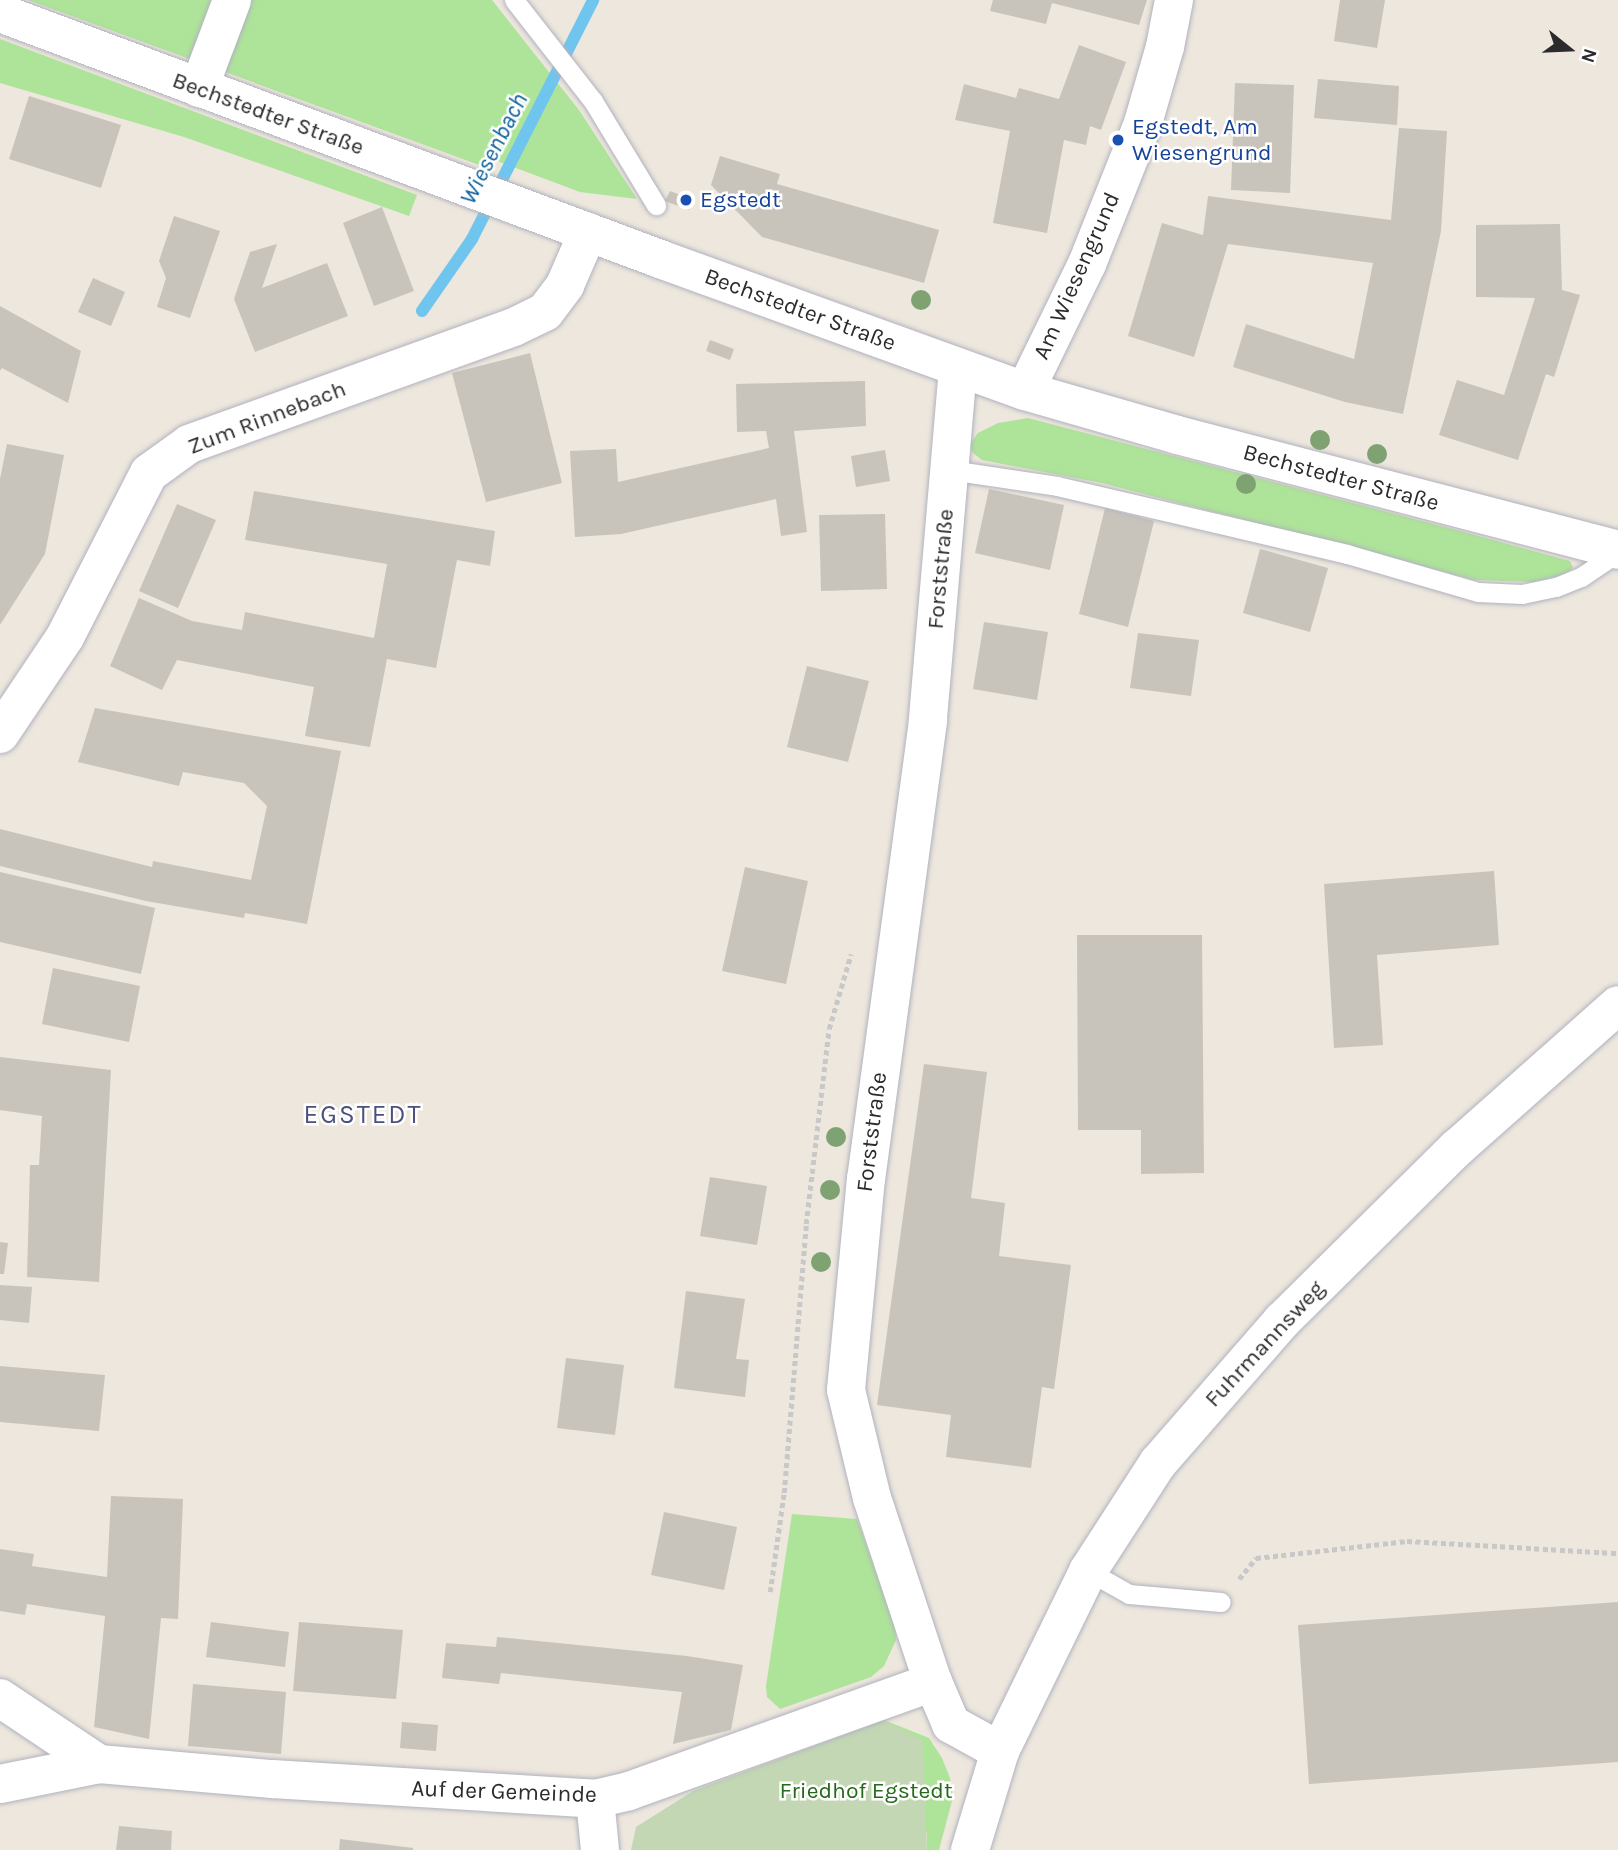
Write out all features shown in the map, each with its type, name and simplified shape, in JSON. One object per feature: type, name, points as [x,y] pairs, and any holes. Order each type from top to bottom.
[{"type":"street","points":[[199,88],[232,0]]},
{"type":"street","name":"Am Wiesengrund","points":[[1025,391],[1087,264],[1143,123],[1165,47],[1174,0]]},
{"type":"street","name":"Bechstedter Straße","points":[[0,13],[528,210],[1025,391],[1177,435],[1618,551]]},
{"type":"street","name":"Zum Rinnebach","points":[[0,734],[65,636],[149,473],[189,444],[514,327],[545,312],[565,285],[588,232]]},
{"type":"street","name":"Forststraße","points":[[958,368],[929,721],[866,1178],[846,1390],[872,1498],[933,1682],[951,1724],[1000,1751]]},
{"type":"street","name":"Fuhrmannsweg","points":[[1000,1751],[1088,1571],[1157,1463],[1282,1321],[1457,1148],[1618,1005]]},
{"type":"street","name":"Auf der Gemeinde","points":[[0,1784],[99,1764],[595,1800],[629,1791],[933,1682]]},
{"type":"street","name":"Auf der Gemeinde","points":[[0,1698],[99,1764]]},
{"type":"street","points":[[970,1850],[1000,1751]]},
{"type":"street","points":[[595,1800],[600,1850]]},
{"type":"lane","points":[[514,0],[593,101],[656,205]]},
{"type":"lane","name":"Bechstedter Straße","points":[[950,470],[1058,486],[1347,554],[1478,592],[1522,594],[1556,587],[1581,577],[1618,551]]},
{"type":"lane","points":[[1088,1571],[1129,1594],[1221,1602]]},
{"type":"path","points":[[1221,1602],[1256,1558],[1407,1541],[1618,1553]]},
{"type":"green space","points":[[28,0],[492,0],[579,110],[637,199],[580,192],[489,158],[482,166]]},
{"type":"green space","points":[[0,39],[417,195],[409,216],[184,137],[0,83]]},
{"type":"green space","points":[[1028,418],[1570,561],[1573,568],[1563,575],[1534,582],[1475,580],[1102,483],[982,460],[973,453],[969,445],[978,433],[998,423]]},
{"type":"green space","points":[[792,1514],[857,1519],[895,1624],[896,1640],[884,1666],[871,1677],[780,1709],[767,1697],[766,1686]]},
{"type":"green space","points":[[884,1720],[929,1738],[942,1758],[950,1778],[953,1797],[939,1850],[927,1850],[927,1834]]},
{"type":"green space","name":"Friedhof Egstedt","points":[[884,1720],[923,1741],[927,1850],[631,1850],[636,1827],[693,1791]]},
{"type":"building","points":[[993,0],[1147,0],[1139,25],[1052,3],[1046,24],[990,11]]},
{"type":"building","points":[[1340,0],[1385,0],[1377,48],[1334,41]]},
{"type":"building","points":[[1079,45],[1126,62],[1101,130],[1090,126],[1086,145],[1064,140],[1047,233],[993,223],[1010,131],[955,120],[964,84],[1016,98],[1019,88],[1059,99]]},
{"type":"building","points":[[1318,79],[1399,86],[1397,125],[1314,118]]},
{"type":"building","points":[[1235,83],[1294,85],[1290,193],[1231,190]]},
{"type":"building","points":[[29,96],[121,125],[101,188],[9,159]]},
{"type":"building","points":[[1399,128],[1447,131],[1441,231],[1403,414],[1345,402],[1233,367],[1246,324],[1354,359],[1373,263],[1228,244],[1194,357],[1128,336],[1162,223],[1203,235],[1208,196],[1391,220]]},
{"type":"building","points":[[720,156],[780,174],[777,184],[939,230],[924,283],[762,237],[711,185]]},
{"type":"building","points":[[670,191],[693,200],[689,210],[665,201]]},
{"type":"building","points":[[382,207],[414,291],[374,306],[343,223]]},
{"type":"building","points":[[174,216],[220,231],[190,318],[157,307],[166,278],[159,261]]},
{"type":"building","points":[[1560,224],[1562,290],[1580,295],[1554,377],[1546,374],[1518,460],[1439,435],[1457,380],[1504,395],[1535,298],[1476,297],[1476,225]]},
{"type":"building","points":[[277,244],[262,288],[327,263],[348,316],[255,352],[234,299],[250,252]]},
{"type":"building","points":[[93,278],[125,292],[111,326],[78,312]]},
{"type":"building","points":[[0,306],[81,351],[68,403],[2,368],[0,371]]},
{"type":"building","points":[[710,340],[734,349],[730,360],[706,351]]},
{"type":"building","points":[[530,353],[562,483],[486,502],[452,373]]},
{"type":"building","points":[[865,381],[866,426],[794,431],[807,532],[781,536],[776,499],[621,534],[575,537],[570,451],[616,449],[618,482],[769,448],[766,431],[737,432],[736,384]]},
{"type":"building","points":[[7,444],[64,455],[45,554],[0,625],[0,479]]},
{"type":"building","points":[[885,450],[890,481],[856,487],[851,456]]},
{"type":"building","points":[[989,489],[1064,505],[1050,570],[975,553]]},
{"type":"building","points":[[254,491],[495,531],[490,566],[457,560],[436,668],[387,659],[370,747],[305,736],[314,687],[177,660],[162,690],[110,666],[139,598],[192,621],[242,630],[245,612],[374,638],[387,564],[245,540]]},
{"type":"building","points":[[177,504],[216,520],[178,608],[139,591]]},
{"type":"building","points":[[1105,508],[1154,521],[1128,627],[1079,614]]},
{"type":"building","points":[[885,514],[887,589],[821,591],[819,515]]},
{"type":"building","points":[[1260,549],[1328,568],[1310,632],[1243,613]]},
{"type":"building","points":[[984,622],[1048,632],[1037,700],[973,689]]},
{"type":"building","points":[[1138,633],[1199,640],[1191,696],[1130,688]]},
{"type":"building","points":[[807,666],[869,681],[848,762],[787,747]]},
{"type":"building","points":[[95,708],[341,751],[307,924],[245,913],[244,918],[146,901],[0,866],[0,829],[152,867],[153,861],[251,880],[267,806],[244,783],[183,772],[179,786],[78,762]]},
{"type":"building","points":[[745,867],[808,881],[786,984],[722,971]]},
{"type":"building","points":[[1494,871],[1499,945],[1377,955],[1383,1045],[1334,1048],[1324,884]]},
{"type":"building","points":[[0,872],[155,908],[141,974],[0,942]]},
{"type":"building","points":[[1077,935],[1202,935],[1204,1173],[1141,1174],[1141,1130],[1078,1130]]},
{"type":"building","points":[[53,968],[140,986],[129,1042],[42,1024]]},
{"type":"building","points":[[0,1057],[111,1070],[99,1282],[27,1277],[30,1165],[39,1165],[42,1116],[0,1110]]},
{"type":"building","points":[[924,1064],[987,1072],[971,1198],[1005,1203],[999,1256],[1071,1265],[1054,1389],[1042,1387],[1031,1468],[946,1457],[951,1415],[877,1405]]},
{"type":"building","points":[[710,1177],[767,1186],[757,1245],[700,1236]]},
{"type":"building","points":[[0,1242],[8,1243],[4,1274],[0,1274]]},
{"type":"building","points":[[0,1285],[32,1287],[29,1323],[0,1320]]},
{"type":"building","points":[[686,1291],[745,1299],[736,1359],[749,1360],[745,1397],[674,1388]]},
{"type":"building","points":[[566,1358],[624,1365],[615,1435],[557,1428]]},
{"type":"building","points":[[0,1366],[105,1375],[99,1431],[0,1422]]},
{"type":"building","points":[[111,1496],[183,1499],[178,1619],[161,1618],[149,1739],[94,1727],[105,1616],[27,1604],[25,1615],[0,1611],[0,1549],[34,1554],[32,1566],[107,1577]]},
{"type":"building","points":[[664,1512],[737,1527],[724,1590],[651,1575]]},
{"type":"building","points":[[1618,1602],[1618,1762],[1309,1784],[1298,1625]]},
{"type":"building","points":[[211,1622],[289,1632],[285,1667],[206,1657]]},
{"type":"building","points":[[299,1622],[403,1630],[396,1699],[293,1691]]},
{"type":"building","points":[[497,1637],[687,1656],[743,1665],[731,1730],[673,1744],[682,1692],[501,1673],[499,1684],[442,1678],[446,1643],[496,1647]]},
{"type":"building","points":[[193,1684],[286,1692],[281,1754],[188,1746]]},
{"type":"building","points":[[402,1722],[438,1725],[436,1751],[400,1748]]},
{"type":"building","points":[[119,1826],[172,1831],[171,1850],[116,1850]]},
{"type":"building","points":[[340,1839],[413,1848],[413,1850],[339,1850]]},
{"type":"waterway","name":"Wiesenbach","points":[[422,311],[472,239],[593,0]]},
{"type":"place","name":"Egstedt, Am Wiesengrund","points":[[1118,140]]},
{"type":"place","name":"Egstedt","points":[[686,200]]},
{"type":"district","name":"EGSTEDT","points":[[363,1115]]}]
